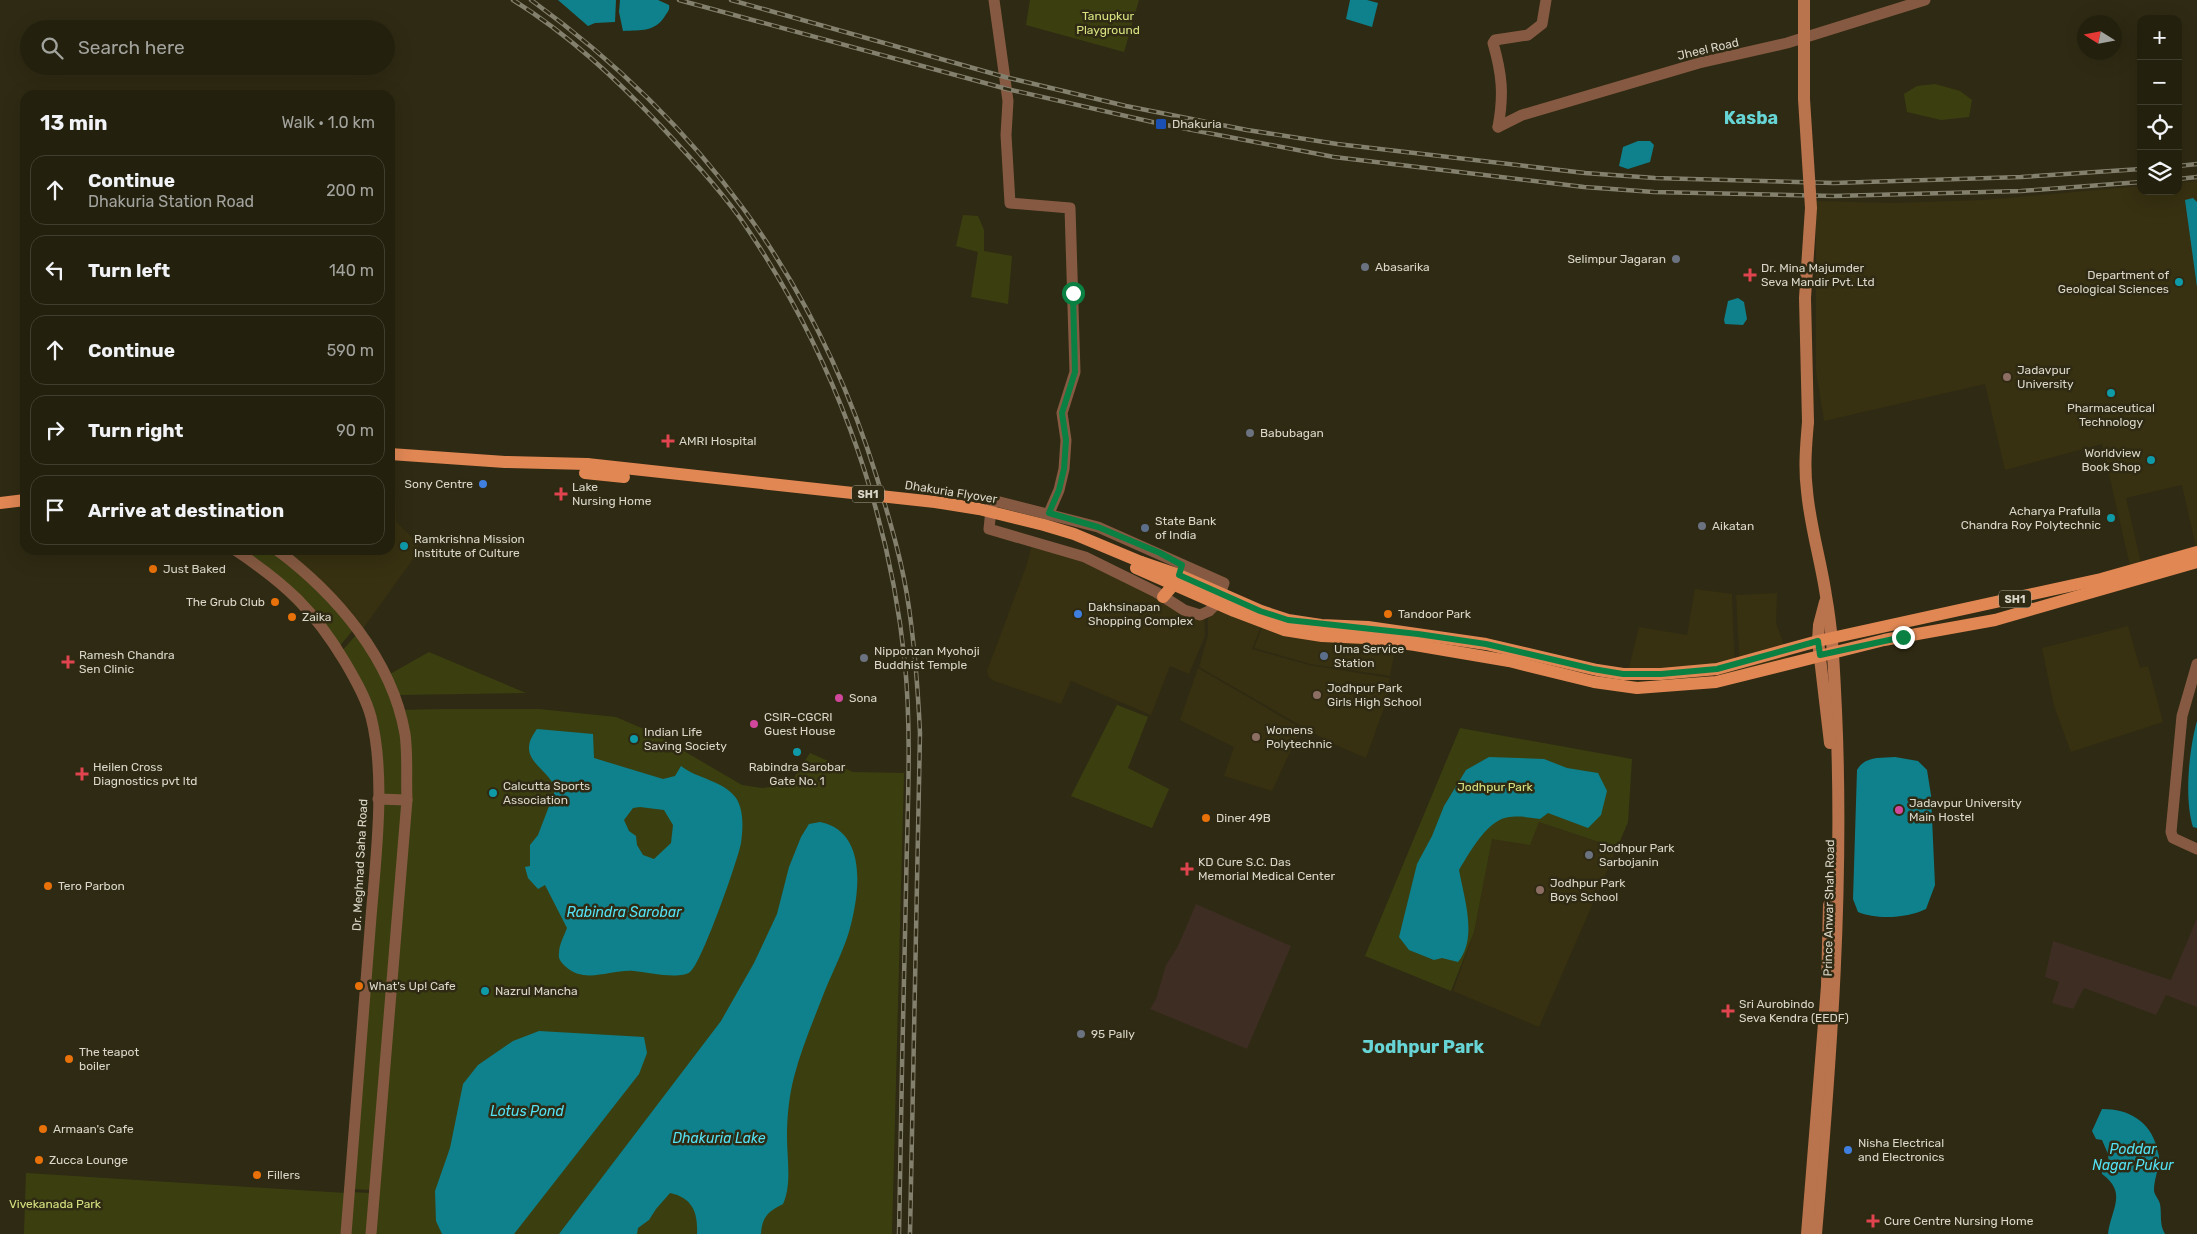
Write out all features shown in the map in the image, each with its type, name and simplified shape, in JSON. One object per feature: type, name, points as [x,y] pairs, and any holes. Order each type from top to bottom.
[{"type":"main road","name":"Prince Anwar Shah Road","points":[[1804,0],[1804,99],[1811,208],[1805,298],[1808,412],[1804,460],[1832,638],[1837,741],[1838,940],[1816,1234]]},
{"type":"main road","name":"SH1","points":[[395,454],[559,467]]},
{"type":"main road","name":"SH1","points":[[395,461],[559,467]]},
{"type":"main road","name":"Dhakuria Flyover","points":[[559,467],[586,468],[962,514],[1005,522],[1052,535],[1138,565],[1178,575]]},
{"type":"main road","points":[[0,503],[20,501]]},
{"type":"main road","points":[[0,511],[20,509]]},
{"type":"main road","name":"SH1","points":[[1178,575],[1260,611],[1288,620],[1418,634],[1486,644],[1593,669],[1623,674],[1670,673],[1717,669],[1818,641],[2022,598],[2197,552]]},
{"type":"main road","name":"SH1","points":[[1220,593],[1269,625],[1300,634],[1415,645],[1509,661],[1594,682],[1637,688],[1716,682],[1884,640],[1995,620],[2197,562]]},
{"type":"main road","points":[[1163,597],[1178,575]]},
{"type":"main road","name":"Prince Anwar Shah Road","points":[[1807,1234],[1827,986],[1829,935],[1830,750],[1818,641],[1819,625],[1827,597]]},
{"type":"street","points":[[994,0],[1008,101],[1006,136],[1010,203],[1070,208],[1075,372],[1062,413],[1066,440],[1064,469],[1059,490],[1049,513]]},
{"type":"street","name":"Jheel Road","points":[[1546,0],[1542,24],[1530,34],[1494,41],[1501,73],[1502,105],[1498,127],[1522,116],[1699,63],[1787,43],[1925,0]]},
{"type":"street","points":[[992,500],[1049,513],[1098,527],[1160,553],[1178,575],[1220,593],[1209,611],[1200,614],[1184,610],[1163,597],[1085,557],[989,530],[992,500]]},
{"type":"street","name":"Dr. Meghnad Saha Road","points":[[242,555],[266,571],[305,606],[325,629],[355,680],[370,717],[376,752],[378,799],[374,888],[346,1234]]},
{"type":"street","points":[[284,555],[307,573],[362,636],[386,672],[405,735],[407,800],[371,1234]]},
{"type":"street","points":[[2197,664],[2182,716],[2172,832],[2173,838],[2197,849]]},
{"type":"street","points":[[378,799],[407,800]]},
{"type":"shaded area","name":"Jadavpur University","points":[[2197,181],[2197,552],[2182,485],[2126,498],[2142,567],[2131,570],[2102,444],[2005,470],[1985,384],[1824,421],[1816,371],[1816,201],[1892,203],[1983,200],[2137,186],[2137,195],[2182,195],[2182,183]]},
{"type":"shaded area","name":"Ramkrishna Mission Institute of Culture","points":[[395,491],[396,522],[418,543],[418,552],[362,630],[290,555],[395,555]]},
{"type":"shaded area","points":[[1032,544],[1083,558],[1163,597],[1204,612],[1205,636],[1189,674],[1170,666],[1151,715],[1071,681],[1061,704],[994,681],[989,677],[987,671],[1027,564]]},
{"type":"shaded area","points":[[1695,589],[1732,594],[1735,673],[1659,677],[1628,672],[1639,627],[1687,635]]},
{"type":"shaded area","points":[[1777,593],[1776,623],[1789,659],[1740,672],[1736,595]]},
{"type":"shaded area","name":"Jodhpur Park Girls High School","points":[[1233,603],[1264,619],[1252,649],[1309,665],[1390,678],[1383,711],[1366,758],[1329,742],[1199,667],[1208,635],[1208,612]]},
{"type":"shaded area","points":[[1265,620],[1397,638],[1390,676],[1310,664],[1254,648]]},
{"type":"shaded area","points":[[2128,626],[2140,668],[2148,666],[2163,722],[2071,752],[2054,706],[2042,648]]},
{"type":"shaded area","name":"Womens Polytechnic","points":[[1198,668],[1301,728],[1272,791],[1224,776],[1234,747],[1180,720]]},
{"type":"shaded area","name":"Jodhpur Park Boys School","points":[[1539,822],[1617,848],[1539,1027],[1453,991],[1474,932],[1492,838]]},
{"type":"shaded area","points":[[1196,904],[1291,946],[1247,1049],[1150,1009],[1156,999],[1166,965],[1178,946]]},
{"type":"shaded area","points":[[2197,918],[2197,1007],[2166,995],[2156,1015],[2084,988],[2073,1009],[2052,1003],[2059,982],[2045,977],[2053,941],[2171,980]]},
{"type":"green space","name":"Tanupkur Playground","points":[[1030,0],[1139,0],[1124,52],[1026,25]]},
{"type":"green space","points":[[1935,84],[1960,91],[1972,100],[1969,117],[1941,120],[1907,112],[1904,94],[1917,86]]},
{"type":"green space","points":[[963,215],[978,216],[984,230],[984,251],[1012,256],[1008,304],[971,297],[978,252],[956,246]]},
{"type":"green space","points":[[245,555],[283,555],[306,575],[353,630],[338,648]]},
{"type":"green space","points":[[357,634],[382,669],[402,736],[404,797],[381,796],[377,746],[341,652]]},
{"type":"green space","points":[[429,652],[526,693],[397,695],[390,674]]},
{"type":"green space","points":[[1117,705],[1148,717],[1128,768],[1169,789],[1152,828],[1071,796]]},
{"type":"green space","points":[[539,709],[616,717],[653,733],[742,785],[762,788],[789,785],[810,753],[853,772],[904,773],[892,1234],[373,1234],[408,802],[397,710]]},
{"type":"green space","name":"Jodhpur Park","points":[[1460,728],[1632,759],[1628,822],[1617,848],[1539,822],[1530,845],[1492,839],[1474,932],[1451,991],[1365,956]]},
{"type":"green space","points":[[380,801],[404,801],[372,1190],[352,1189]]},
{"type":"green space","name":"Vivekanada Park","points":[[26,1173],[345,1193],[342,1234],[24,1234]]},
{"type":"green space","points":[[350,1192],[371,1193],[368,1234],[347,1234]]},
{"type":"water","points":[[558,0],[616,0],[615,22],[595,23],[588,26]]},
{"type":"water","points":[[620,0],[658,0],[669,5],[669,8],[661,21],[652,28],[623,31],[619,12]]},
{"type":"water","points":[[1350,0],[1367,0],[1378,3],[1372,27],[1346,19]]},
{"type":"water","points":[[1638,141],[1650,141],[1654,145],[1650,162],[1628,169],[1619,166],[1623,147]]},
{"type":"water","points":[[2193,198],[2197,202],[2197,287],[2185,200]]},
{"type":"water","points":[[1738,298],[1744,302],[1747,319],[1743,325],[1725,324],[1724,320],[1728,301]]},
{"type":"water","points":[[2197,721],[2197,828],[2193,827],[2190,816],[2188,789],[2190,759]]},
{"type":"water","name":"Rabindra Sarobar","points":[[537,729],[593,734],[594,758],[663,779],[675,776],[681,766],[724,787],[736,798],[739,803],[742,820],[741,843],[710,933],[690,972],[678,975],[663,975],[625,971],[598,975],[581,975],[573,972],[561,962],[559,950],[567,928],[545,885],[538,889],[528,878],[525,867],[530,866],[530,845],[538,835],[556,788],[530,754],[531,739]],"holes":[[[633,808],[664,810],[673,825],[671,843],[654,859],[643,855],[637,845],[636,836],[629,831],[624,820]]]},
{"type":"water","points":[[1489,757],[1544,759],[1567,768],[1598,773],[1607,791],[1601,815],[1588,828],[1548,813],[1540,819],[1508,817],[1498,821],[1486,830],[1459,870],[1468,918],[1467,941],[1464,952],[1458,962],[1442,958],[1434,960],[1409,950],[1399,937],[1417,864],[1432,836],[1444,806],[1466,770]]},
{"type":"water","points":[[1895,757],[1918,761],[1927,770],[1931,795],[1935,885],[1926,909],[1892,917],[1866,915],[1858,912],[1853,899],[1857,770],[1860,765],[1869,760]]},
{"type":"water","name":"Dhakuria Lake","points":[[820,822],[836,828],[847,839],[854,853],[857,869],[857,886],[848,935],[807,1037],[792,1084],[787,1122],[788,1180],[786,1197],[783,1204],[767,1215],[761,1234],[697,1234],[695,1213],[692,1207],[678,1195],[670,1193],[649,1220],[638,1228],[637,1234],[559,1234],[721,1021],[754,963],[777,914],[789,867],[801,837],[809,824]]},
{"type":"water","name":"Lotus Pond","points":[[539,1031],[644,1037],[647,1053],[639,1074],[514,1234],[442,1234],[436,1221],[435,1191],[450,1148],[463,1084],[478,1065],[513,1041]]},
{"type":"water","name":"Poddar Nagar Pukur","points":[[2102,1109],[2121,1111],[2137,1118],[2144,1124],[2154,1139],[2159,1158],[2154,1190],[2160,1204],[2161,1223],[2165,1234],[2108,1234],[2116,1195],[2110,1181],[2102,1174],[2102,1167],[2109,1166],[2108,1154],[2102,1140],[2096,1139],[2092,1131]]},
{"type":"railway","points":[[513,0],[572,42],[625,90],[691,158],[740,218],[773,268],[802,321],[828,375],[851,430],[870,488],[885,546],[897,605],[907,692],[909,778],[899,1234]]},
{"type":"railway","points":[[531,0],[592,47],[648,98],[698,152],[744,210],[785,271],[821,336],[851,405],[877,478],[896,543],[906,592],[915,655],[920,733],[910,1234]]},
{"type":"railway","points":[[679,0],[1007,89],[1161,124],[1334,157],[1584,187],[1654,192],[1834,196],[2021,191],[2137,182]]},
{"type":"railway","points":[[731,0],[1005,77],[1126,106],[1247,130],[1337,144],[1585,173],[1655,178],[1834,183],[2021,177],[2137,169]]},
{"type":"railway","points":[[2182,166],[2197,164]]},
{"type":"railway","points":[[2182,179],[2197,177]]},
{"type":"place","name":"Dhakuria","points":[[1161,124]]},
{"type":"place","name":"Selimpur Jagaran","points":[[1676,259]]},
{"type":"place","name":"Abasarika","points":[[1365,267]]},
{"type":"place","name":"Dr. Mina Majumder Seva Mandir Pvt. Ltd","points":[[1750,275]]},
{"type":"place","name":"Department of Geological Sciences","points":[[2179,282]]},
{"type":"place","name":"Jadavpur University","points":[[2007,377]]},
{"type":"place","name":"Pharmaceutical Technology","points":[[2111,393]]},
{"type":"place","name":"Babubagan","points":[[1250,433]]},
{"type":"place","name":"AMRI Hospital","points":[[668,441]]},
{"type":"place","name":"Worldview Book Shop","points":[[2151,460]]},
{"type":"place","name":"Sony Centre","points":[[483,484]]},
{"type":"place","name":"Lake Nursing Home","points":[[561,494]]},
{"type":"place","name":"Acharya Prafulla Chandra Roy Polytechnic","points":[[2111,518]]},
{"type":"place","name":"Aikatan","points":[[1702,526]]},
{"type":"place","name":"State Bank of India","points":[[1145,528]]},
{"type":"place","name":"Ramkrishna Mission Institute of Culture","points":[[404,546]]},
{"type":"place","name":"Just Baked","points":[[153,569]]},
{"type":"place","name":"The Grub Club","points":[[275,602]]},
{"type":"place","name":"Dakhsinapan Shopping Complex","points":[[1078,614]]},
{"type":"place","name":"Tandoor Park","points":[[1388,614]]},
{"type":"place","name":"Zaika","points":[[292,617]]},
{"type":"place","name":"Uma Service Station","points":[[1324,656]]},
{"type":"place","name":"Nipponzan Myohoji Buddhist Temple","points":[[864,658]]},
{"type":"place","name":"Ramesh Chandra Sen Clinic","points":[[68,662]]},
{"type":"place","name":"Jodhpur Park Girls High School","points":[[1317,695]]},
{"type":"place","name":"Sona","points":[[839,698]]},
{"type":"place","name":"CSIR–CGCRI Guest House","points":[[754,724]]},
{"type":"place","name":"Womens Polytechnic","points":[[1256,737]]},
{"type":"place","name":"Indian Life Saving Society","points":[[634,739]]},
{"type":"place","name":"Rabindra Sarobar Gate No. 1","points":[[797,752]]},
{"type":"place","name":"Heilen Cross Diagnostics pvt ltd","points":[[82,774]]},
{"type":"place","name":"Calcutta Sports Association","points":[[493,793]]},
{"type":"place","name":"Jadavpur University Main Hostel","points":[[1899,810]]},
{"type":"place","name":"Diner 49B","points":[[1206,818]]},
{"type":"place","name":"Jodhpur Park Sarbojanin","points":[[1589,855]]},
{"type":"place","name":"KD Cure S.C. Das Memorial Medical Center","points":[[1187,869]]},
{"type":"place","name":"Tero Parbon","points":[[48,886]]},
{"type":"place","name":"Jodhpur Park Boys School","points":[[1540,890]]},
{"type":"place","name":"What's Up! Cafe","points":[[359,986]]},
{"type":"place","name":"Nazrul Mancha","points":[[485,991]]},
{"type":"place","name":"Sri Aurobindo Seva Kendra (EEDF)","points":[[1728,1011]]},
{"type":"place","name":"95 Pally","points":[[1081,1034]]},
{"type":"place","name":"The teapot boiler","points":[[69,1059]]},
{"type":"place","name":"Armaan's Cafe","points":[[43,1129]]},
{"type":"place","name":"Nisha Electrical and Electronics","points":[[1848,1150]]},
{"type":"place","name":"Zucca Lounge","points":[[39,1160]]},
{"type":"place","name":"Fillers","points":[[257,1175]]},
{"type":"place","name":"Cure Centre Nursing Home","points":[[1873,1221]]},
{"type":"district","name":"Kasba","points":[[1751,118]]},
{"type":"district","name":"Jodhpur Park","points":[[1423,1047]]},
{"type":"route","points":[[1073,293],[1075,372],[1062,413],[1066,440],[1066,460],[1059,490],[1049,513],[1098,527],[1160,553],[1182,565],[1179,575],[1260,611],[1288,620],[1306,623],[1368,628],[1486,644],[1593,669],[1623,674],[1699,672],[1771,655],[1818,641],[1820,655],[1903,637]]}]
